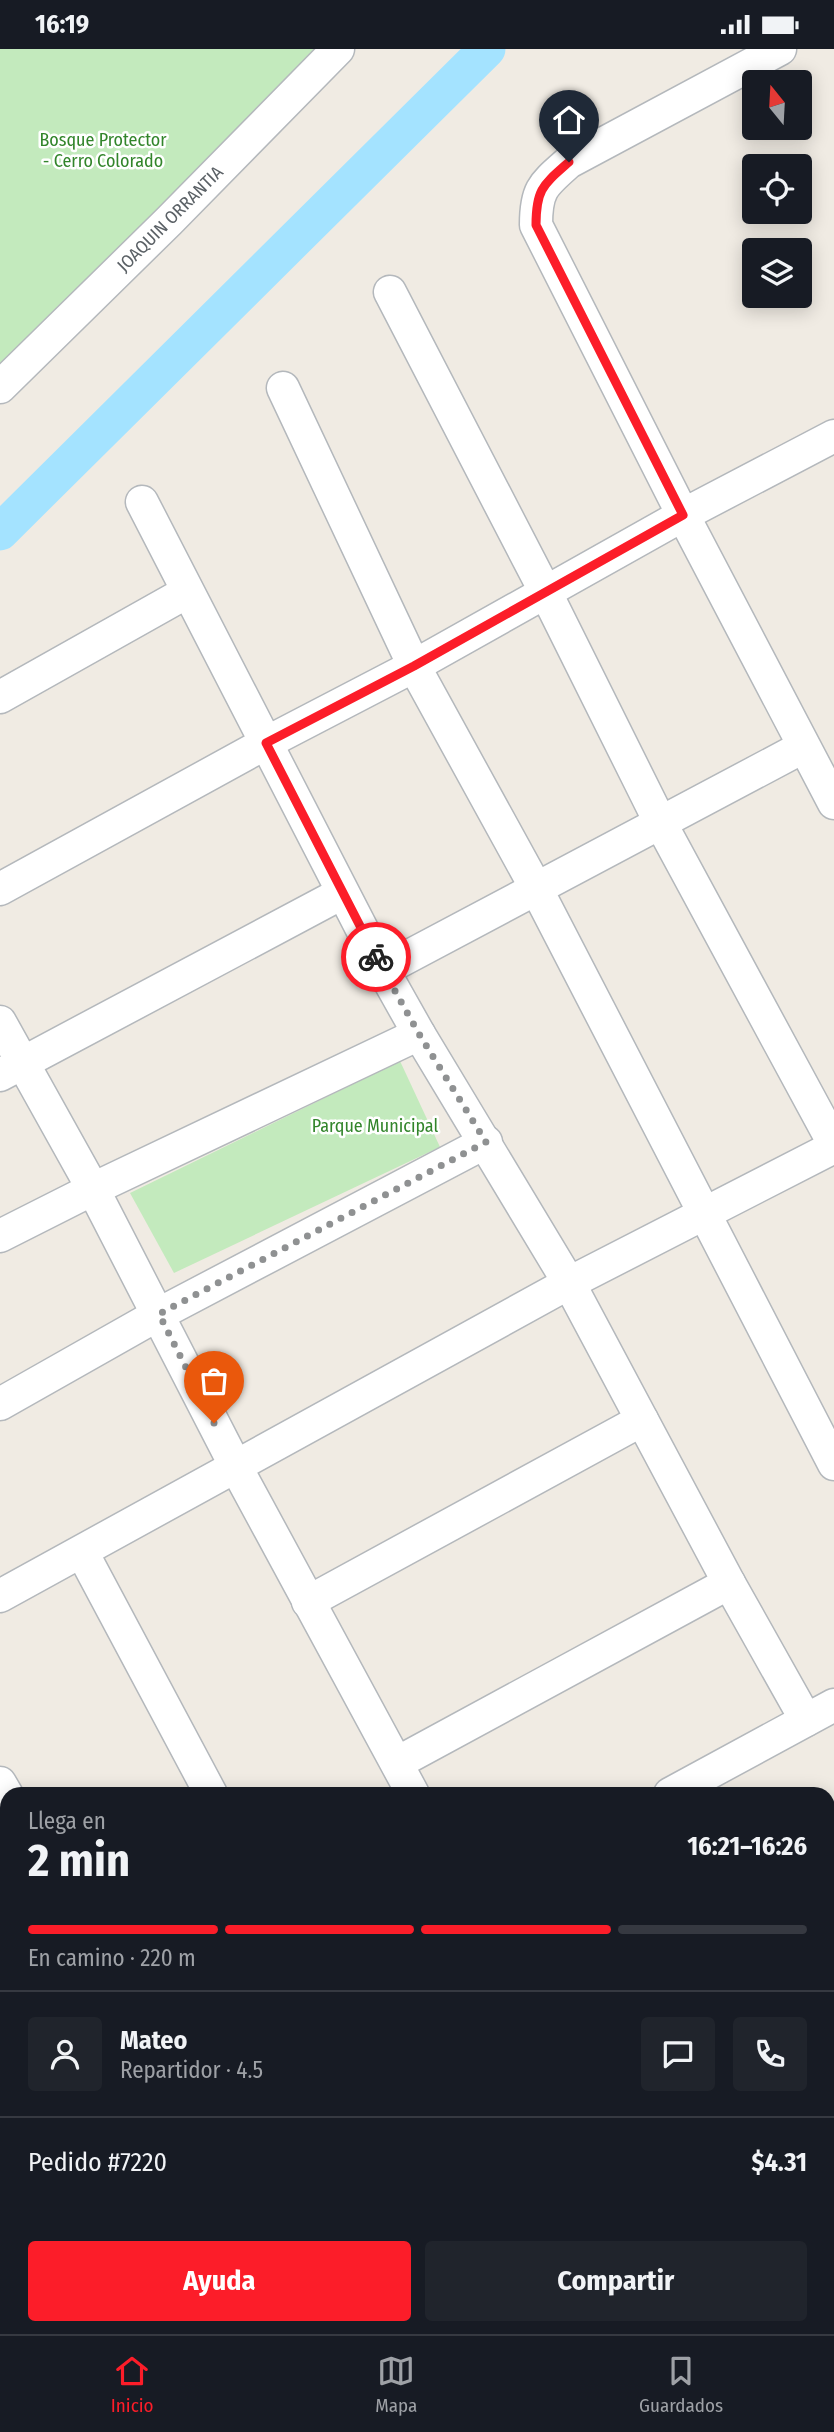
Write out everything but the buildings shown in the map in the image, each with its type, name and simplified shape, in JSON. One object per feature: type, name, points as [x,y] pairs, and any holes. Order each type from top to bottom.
[{"type":"street","name":"JOAQUIN ORRANTIA","points":[[0,387],[169,221],[338,49]]},
{"type":"street","points":[[780,49],[569,162],[549,180],[536,200],[536,225],[683,515],[834,803]]},
{"type":"street","points":[[0,1597],[569,1283],[834,1145],[661,824],[545,591],[390,292]]},
{"type":"street","points":[[283,388],[414,666],[536,888],[834,1464]]},
{"type":"street","points":[[0,889],[266,743],[414,666],[683,515],[834,437]]},
{"type":"street","points":[[142,502],[383,969],[419,1034],[569,1283],[729,1583],[806,1720]]},
{"type":"street","points":[[0,697],[187,592]]},
{"type":"street","points":[[383,969],[803,747]]},
{"type":"street","points":[[11,1069],[342,893]]},
{"type":"street","points":[[0,1023],[11,1069],[93,1189],[236,1467],[409,1787]]},
{"type":"street","points":[[0,1236],[419,1034]]},
{"type":"street","points":[[0,1404],[159,1314],[486,1142]]},
{"type":"street","points":[[308,1602],[642,1420]]},
{"type":"street","points":[[82,1552],[207,1787]]},
{"type":"street","points":[[397,1763],[729,1583]]},
{"type":"street","points":[[683,1787],[834,1705]]},
{"type":"green space","name":"Bosque Protector - Cerro Colorado","points":[[0,49],[334,49],[0,379]]},
{"type":"green space","name":"Parque Municipal","points":[[400,1061],[440,1147],[174,1273],[130,1193]]},
{"type":"waterway","points":[[0,532],[487,49]]},
{"type":"way so far","points":[[214,1423],[159,1314],[486,1142],[419,1034],[376,957]]},
{"type":"route","points":[[376,957],[266,743],[414,666],[683,515],[536,225],[536,200],[549,180],[569,162]]}]
